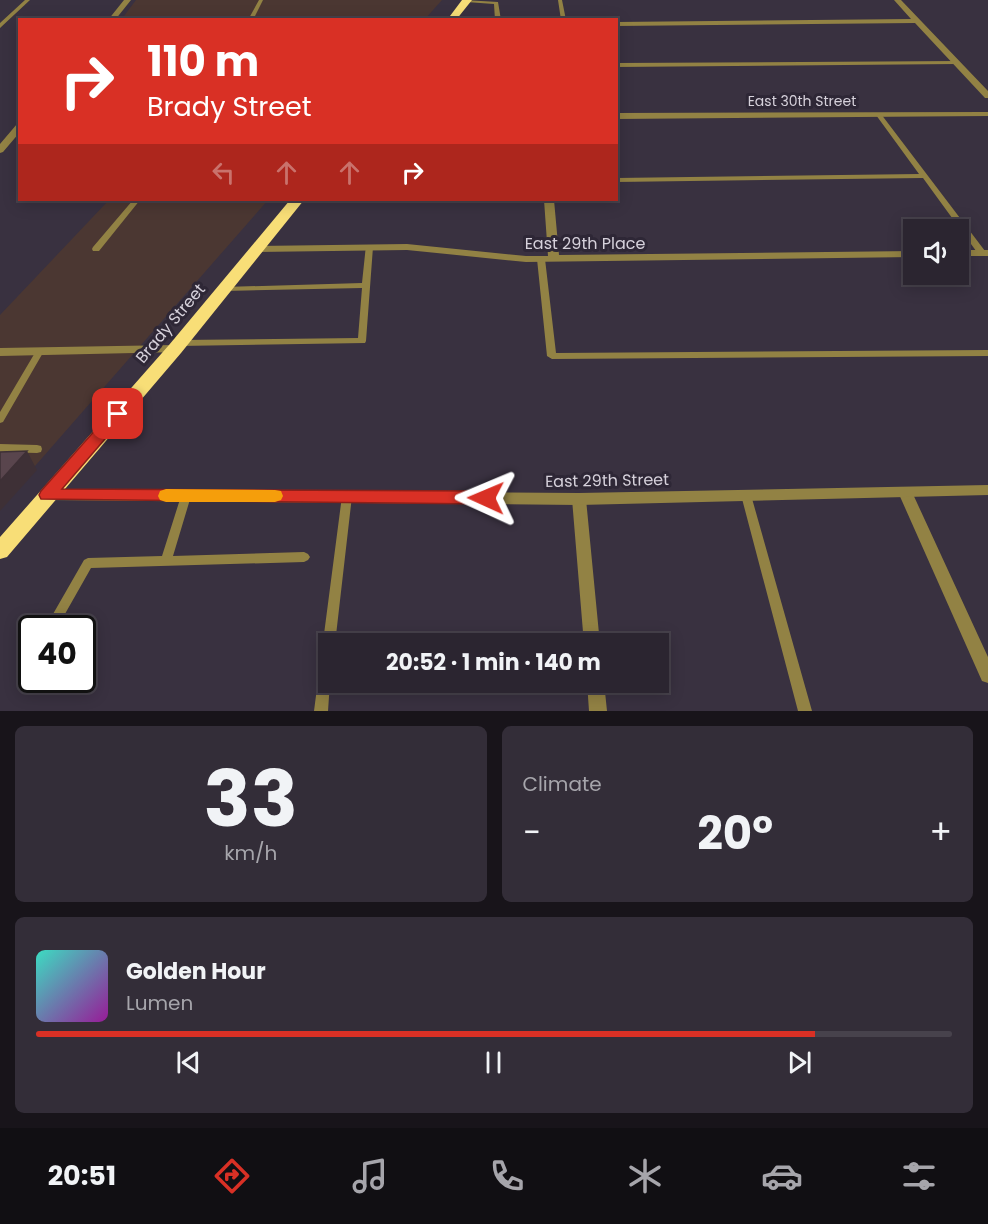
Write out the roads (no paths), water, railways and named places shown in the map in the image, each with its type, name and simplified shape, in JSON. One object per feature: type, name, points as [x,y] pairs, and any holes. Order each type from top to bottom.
[{"type":"highway","points":[[453,18],[467,1]]},
{"type":"highway","name":"Brady Street","points":[[0,550],[177,346],[296,201]]},
{"type":"street","points":[[113,18],[128,0]]},
{"type":"street","points":[[897,0],[988,96]]},
{"type":"street","points":[[618,24],[917,21]]},
{"type":"street","name":"East 30th Street","points":[[618,116],[988,114]]},
{"type":"street","points":[[0,150],[18,128]]},
{"type":"street","points":[[549,201],[555,259]]},
{"type":"street","name":"East 29th Place","points":[[257,249],[407,247],[541,259],[903,254]]},
{"type":"street","points":[[969,253],[985,253]]},
{"type":"street","points":[[0,352],[177,346]]},
{"type":"street","name":"East 29th Street","points":[[47,495],[579,499],[988,490]]},
{"type":"street","points":[[905,492],[988,675]]},
{"type":"street","points":[[579,499],[591,633]]},
{"type":"street","points":[[596,693],[598,711]]},
{"type":"lane","points":[[0,26],[28,0]]},
{"type":"lane","points":[[251,18],[261,0]]},
{"type":"lane","points":[[561,0],[564,18]]},
{"type":"lane","points":[[467,1],[496,3],[498,18]]},
{"type":"lane","points":[[618,65],[956,62]]},
{"type":"lane","points":[[879,115],[985,253]]},
{"type":"lane","points":[[618,180],[925,176]]},
{"type":"lane","points":[[96,249],[135,201]]},
{"type":"lane","points":[[177,346],[362,341],[369,247]]},
{"type":"lane","points":[[541,259],[552,356],[988,353]]},
{"type":"lane","points":[[224,289],[366,285]]},
{"type":"lane","points":[[0,420],[40,351]]},
{"type":"lane","points":[[0,448],[37,449]]},
{"type":"lane","points":[[746,495],[805,711]]},
{"type":"lane","points":[[166,561],[186,496]]},
{"type":"lane","points":[[330,633],[347,496]]},
{"type":"lane","points":[[58,615],[88,563],[304,557]]},
{"type":"lane","points":[[321,711],[323,693]]}]
